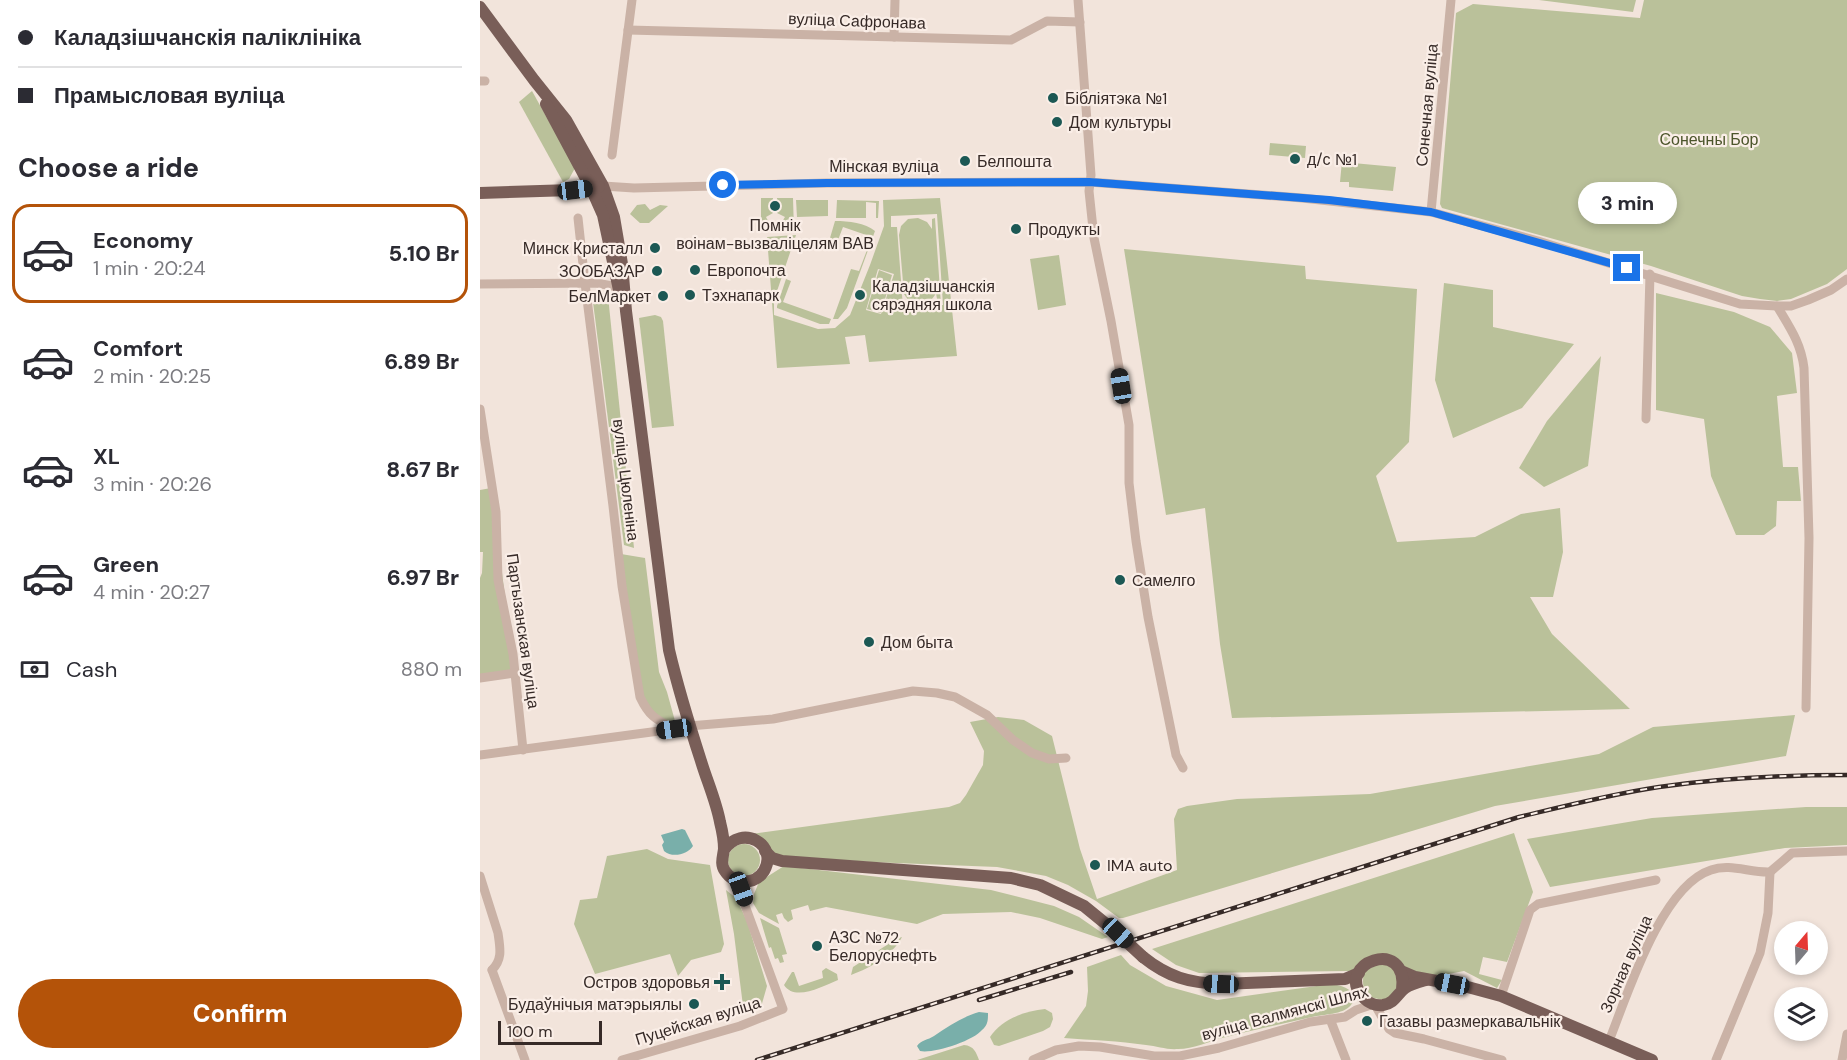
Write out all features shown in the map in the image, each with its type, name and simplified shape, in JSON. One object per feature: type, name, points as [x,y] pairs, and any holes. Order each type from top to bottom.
[{"type":"main road","points":[[480,7],[566,120],[597,187]]},
{"type":"main road","name":"Мінская вуліца","points":[[480,193],[567,191],[597,187]]},
{"type":"main road","name":"вуліца Цюленіна","points":[[597,187],[618,287],[626,311]]},
{"type":"main road","name":"вуліца Цюленіна","points":[[597,187],[614,217],[620,252],[669,650],[689,726],[720,820],[725,872],[736,881]]},
{"type":"main road","points":[[720,820],[728,829],[741,837],[755,840],[772,858],[782,861],[1011,878],[1040,885],[1084,906],[1118,933],[1143,957],[1167,974],[1202,983],[1345,978],[1359,973],[1367,963],[1379,959],[1392,962],[1407,974],[1501,996],[1653,1060]]},
{"type":"main road","points":[[724,850],[734,839],[741,837]]},
{"type":"main road","points":[[736,881],[751,881],[758,878],[766,865],[765,851]]},
{"type":"main road","points":[[763,872],[782,861]]},
{"type":"main road","points":[[1401,971],[1404,980],[1402,990]]},
{"type":"main road","points":[[1358,990],[1359,973]]},
{"type":"main road","points":[[1345,978],[1353,982],[1363,998],[1374,1005]]},
{"type":"main road","name":"вуліца Валмянскі Шлях","points":[[1374,1005],[1391,1002],[1402,990],[1427,979]]},
{"type":"street","points":[[612,155],[632,0]]},
{"type":"street","points":[[894,37],[895,0]]},
{"type":"street","points":[[1078,0],[1094,238],[1129,425],[1128,483],[1141,579],[1176,755],[1183,768]]},
{"type":"street","name":"Сонечная вуліца","points":[[1431,212],[1451,0]]},
{"type":"street","name":"вуліца Сафронава","points":[[628,30],[1011,40],[1047,21],[1080,22]]},
{"type":"street","name":"Мінская вуліца","points":[[597,187],[1089,182],[1302,198],[1431,212],[1650,274],[1740,304],[1791,306],[1831,290],[1847,279]]},
{"type":"street","name":"вуліца Цюленіна","points":[[578,218],[622,586],[640,697],[654,719],[674,729]]},
{"type":"street","points":[[1646,419],[1650,274]]},
{"type":"street","points":[[480,284],[596,283],[618,287]]},
{"type":"street","points":[[1777,306],[1798,340],[1803,354],[1809,538],[1806,708]]},
{"type":"street","name":"Партызанская вуліца","points":[[480,409],[496,512],[498,580],[513,654],[523,750]]},
{"type":"street","points":[[480,490],[491,488]]},
{"type":"street","points":[[480,678],[515,673]]},
{"type":"street","points":[[480,755],[689,726],[773,720],[913,691],[955,697],[987,715],[1013,740],[1032,753],[1049,759],[1066,758]]},
{"type":"street","points":[[1716,1060],[1760,953],[1768,913],[1770,872],[1792,853],[1847,851]]},
{"type":"street","name":"Зорная вуліца","points":[[1609,1041],[1645,952],[1662,917],[1684,887],[1698,875],[1719,868],[1770,872]]},
{"type":"street","points":[[480,876],[500,943],[500,958],[492,970]]},
{"type":"street","points":[[1501,996],[1530,910],[1538,904],[1656,880]]},
{"type":"street","name":"вуліца Цюленіна","points":[[736,881],[783,1009]]},
{"type":"street","points":[[746,904],[751,881]]},
{"type":"street","points":[[481,969],[492,970]]},
{"type":"street","points":[[492,970],[525,1060]]},
{"type":"street","points":[[1356,1010],[1358,990]]},
{"type":"street","points":[[1385,1021],[1391,1002]]},
{"type":"street","points":[[1374,1005],[1389,1029],[1395,1033],[1502,1060]]},
{"type":"street","name":"вуліца Валмянскі Шлях","points":[[1033,1060],[1056,1050],[1079,1046],[1154,1056],[1180,1056],[1310,1022],[1345,1017],[1356,1010],[1374,1005]]},
{"type":"street","name":"Пуцейская вуліца","points":[[622,1060],[740,1026],[783,1009]]},
{"type":"street","points":[[1330,1019],[1346,1060]]},
{"type":"street","points":[[1842,1060],[1847,1034]]},
{"type":"green space","points":[[1539,0],[1636,0],[1633,12]]},
{"type":"green space","name":"Сонечны Бор","points":[[1644,0],[1847,0],[1847,269],[1827,284],[1791,299],[1777,301],[1742,296],[1651,266],[1442,208],[1440,204],[1456,13],[1473,4],[1640,18]]},
{"type":"green space","points":[[532,91],[575,168],[569,179],[563,182],[519,102]]},
{"type":"green space","points":[[1270,143],[1306,146],[1305,158],[1269,155]]},
{"type":"green space","points":[[1346,157],[1353,158],[1353,163],[1396,167],[1393,191],[1349,187],[1349,182],[1340,182],[1342,161]]},
{"type":"green space","points":[[761,198],[773,198],[773,213],[766,217],[770,222],[781,223],[785,217],[777,213],[777,198],[793,198],[794,231],[761,231]]},
{"type":"green space","points":[[940,198],[957,356],[869,362],[865,335],[845,337],[850,364],[777,368],[767,237],[796,235],[774,300],[774,315],[818,329],[835,328],[850,315],[870,265],[884,226],[883,200]],"holes":[[[937,214],[943,305],[941,305],[935,218],[932,219],[932,229],[927,222],[918,218],[908,219],[901,226],[899,235],[904,294],[912,303],[921,305],[933,298],[936,293],[938,305],[903,308],[897,227],[891,227],[891,216]],[[878,269],[894,274],[881,314],[866,310]]]},
{"type":"green space","points":[[796,200],[828,200],[828,216],[797,217]]},
{"type":"green space","points":[[837,200],[879,201],[878,218],[876,218],[876,203],[866,202],[866,218],[836,218]]},
{"type":"green space","points":[[645,204],[650,210],[660,205],[668,206],[649,223],[640,223],[630,214],[637,205]]},
{"type":"green space","points":[[835,221],[856,223],[875,231],[847,308],[838,319],[833,319],[851,269],[859,271],[872,237],[843,227],[838,240],[830,238]]},
{"type":"green space","points":[[1124,249],[1305,266],[1306,279],[1417,289],[1409,442],[1376,476],[1397,542],[1475,537],[1521,514],[1560,508],[1563,552],[1553,597],[1530,597],[1552,634],[1630,709],[1232,718],[1220,644],[1205,508],[1166,515]]},
{"type":"green space","points":[[1059,255],[1066,305],[1038,310],[1030,259]]},
{"type":"green space","points":[[879,270],[892,275],[881,313],[867,309]]},
{"type":"green space","points":[[786,279],[791,281],[783,302],[831,319],[829,324],[820,324],[777,308]]},
{"type":"green space","points":[[1444,283],[1493,290],[1493,327],[1574,344],[1522,408],[1453,438],[1435,380]]},
{"type":"green space","points":[[1656,293],[1734,312],[1770,327],[1792,353],[1797,393],[1777,396],[1783,467],[1798,467],[1801,501],[1777,501],[1776,526],[1764,535],[1736,535],[1711,476],[1704,419],[1656,410]]},
{"type":"green space","points":[[608,296],[634,548],[624,545],[593,302]]},
{"type":"green space","points":[[655,315],[661,317],[663,321],[674,426],[652,428],[639,318]]},
{"type":"green space","points":[[1601,356],[1588,466],[1544,487],[1519,468],[1547,421]]},
{"type":"green space","points":[[491,488],[515,673],[480,678],[480,578],[483,552],[480,552],[480,490]]},
{"type":"green space","points":[[621,554],[645,558],[659,672],[675,721],[671,725],[644,705]]},
{"type":"green space","points":[[1795,715],[1786,756],[1495,806],[1123,918],[1119,918],[1068,885],[1046,876],[997,867],[783,856],[776,854],[751,834],[949,807],[960,803],[983,765],[984,751],[970,722],[998,717],[1024,720],[1052,736],[1080,849],[1097,899],[1177,870],[1174,819],[1178,809],[1187,806],[1237,799],[1370,794],[1599,754],[1653,727]]},
{"type":"green space","points":[[1806,807],[1847,807],[1847,845],[1785,848],[1550,887],[1527,839],[1652,818]]},
{"type":"green space","points":[[1514,833],[1533,892],[1507,962],[1483,957],[1479,974],[1502,980],[1497,988],[1464,971],[1438,976],[1408,971],[1397,961],[1349,971],[1199,973],[1176,965],[1152,949]]},
{"type":"green space","points":[[744,844],[755,849],[760,860],[755,871],[744,876],[733,871],[728,860],[733,849]]},
{"type":"green space","points":[[647,849],[668,859],[710,865],[724,944],[721,952],[691,960],[678,976],[670,954],[595,974],[574,924],[580,900],[597,898],[607,856]]},
{"type":"green space","points":[[784,866],[991,890],[1054,906],[1079,917],[1108,937],[1102,939],[1040,918],[1011,912],[943,914],[917,924],[826,907],[810,911],[808,905],[791,910],[793,919],[788,922],[782,913],[776,915],[779,924],[759,913],[753,903],[759,882]]},
{"type":"green space","points":[[726,890],[736,898],[747,921],[767,986],[761,1007],[743,1006]]},
{"type":"green space","points":[[760,918],[779,928],[787,954],[782,955],[784,962],[780,963],[778,958],[775,959],[771,947],[769,948]]},
{"type":"green space","points":[[902,937],[893,950],[880,960],[851,975],[853,967]]},
{"type":"green space","points":[[1121,955],[1130,965],[1166,986],[1217,1000],[1331,984],[1352,992],[1354,1000],[1347,1008],[1338,1012],[1244,1032],[1184,1049],[1064,1038],[1086,1006],[1087,967]]},
{"type":"green space","points":[[1380,963],[1393,967],[1399,985],[1388,999],[1371,997],[1363,985],[1364,972]]},
{"type":"green space","points":[[826,968],[837,974],[838,980],[817,989],[802,992],[789,990],[784,985],[792,972],[799,986],[823,978],[822,971]]},
{"type":"green space","points":[[1045,1009],[1052,1013],[1053,1019],[1050,1027],[999,1046],[994,1045],[990,1037],[1001,1025],[1022,1014]]},
{"type":"green space","points":[[964,1045],[976,1052],[979,1060],[917,1060]]},
{"type":"water","points":[[685,830],[693,846],[687,852],[679,854],[664,851],[661,835]]},
{"type":"water","points":[[979,1012],[988,1013],[988,1018],[985,1026],[977,1034],[943,1049],[920,1051],[917,1046],[920,1042],[961,1019]]},
{"type":"railway","points":[[757,1060],[1519,817],[1589,800],[1682,784],[1753,778],[1847,775]]},
{"type":"railway","points":[[979,1000],[1071,972]]},
{"type":"place","name":"Бібліятэка №1","points":[[1053,98]]},
{"type":"place","name":"Дом культуры","points":[[1057,122]]},
{"type":"place","name":"д/с №1","points":[[1295,159]]},
{"type":"place","name":"Белпошта","points":[[965,161]]},
{"type":"place","name":"Помнік воінам-вызваліцелям ВАВ","points":[[775,206]]},
{"type":"place","name":"Продукты","points":[[1016,229]]},
{"type":"place","name":"Минск Кристалл","points":[[655,248]]},
{"type":"place","name":"Европочта","points":[[695,270]]},
{"type":"place","name":"ЗООБАЗАР","points":[[657,271]]},
{"type":"place","name":"Тэхнапарк","points":[[690,295]]},
{"type":"place","name":"Каладзішчанскія сярэдняя школа","points":[[860,295]]},
{"type":"place","name":"БелМаркет","points":[[663,296]]},
{"type":"place","name":"Cамелго","points":[[1120,580]]},
{"type":"place","name":"Дом быта","points":[[869,642]]},
{"type":"place","name":"IMA auto","points":[[1095,865]]},
{"type":"place","name":"АЗС №72 Белоруснефть","points":[[817,946]]},
{"type":"place","name":"Остров здоровья","points":[[722,982]]},
{"type":"place","name":"Будаўнічыя матэрыялы","points":[[694,1004]]},
{"type":"place","name":"Газавы размеркавальнік","points":[[1367,1021]]},
{"type":"route","points":[[723,185],[1089,182],[1329,200],[1431,212],[1627,268]]}]
